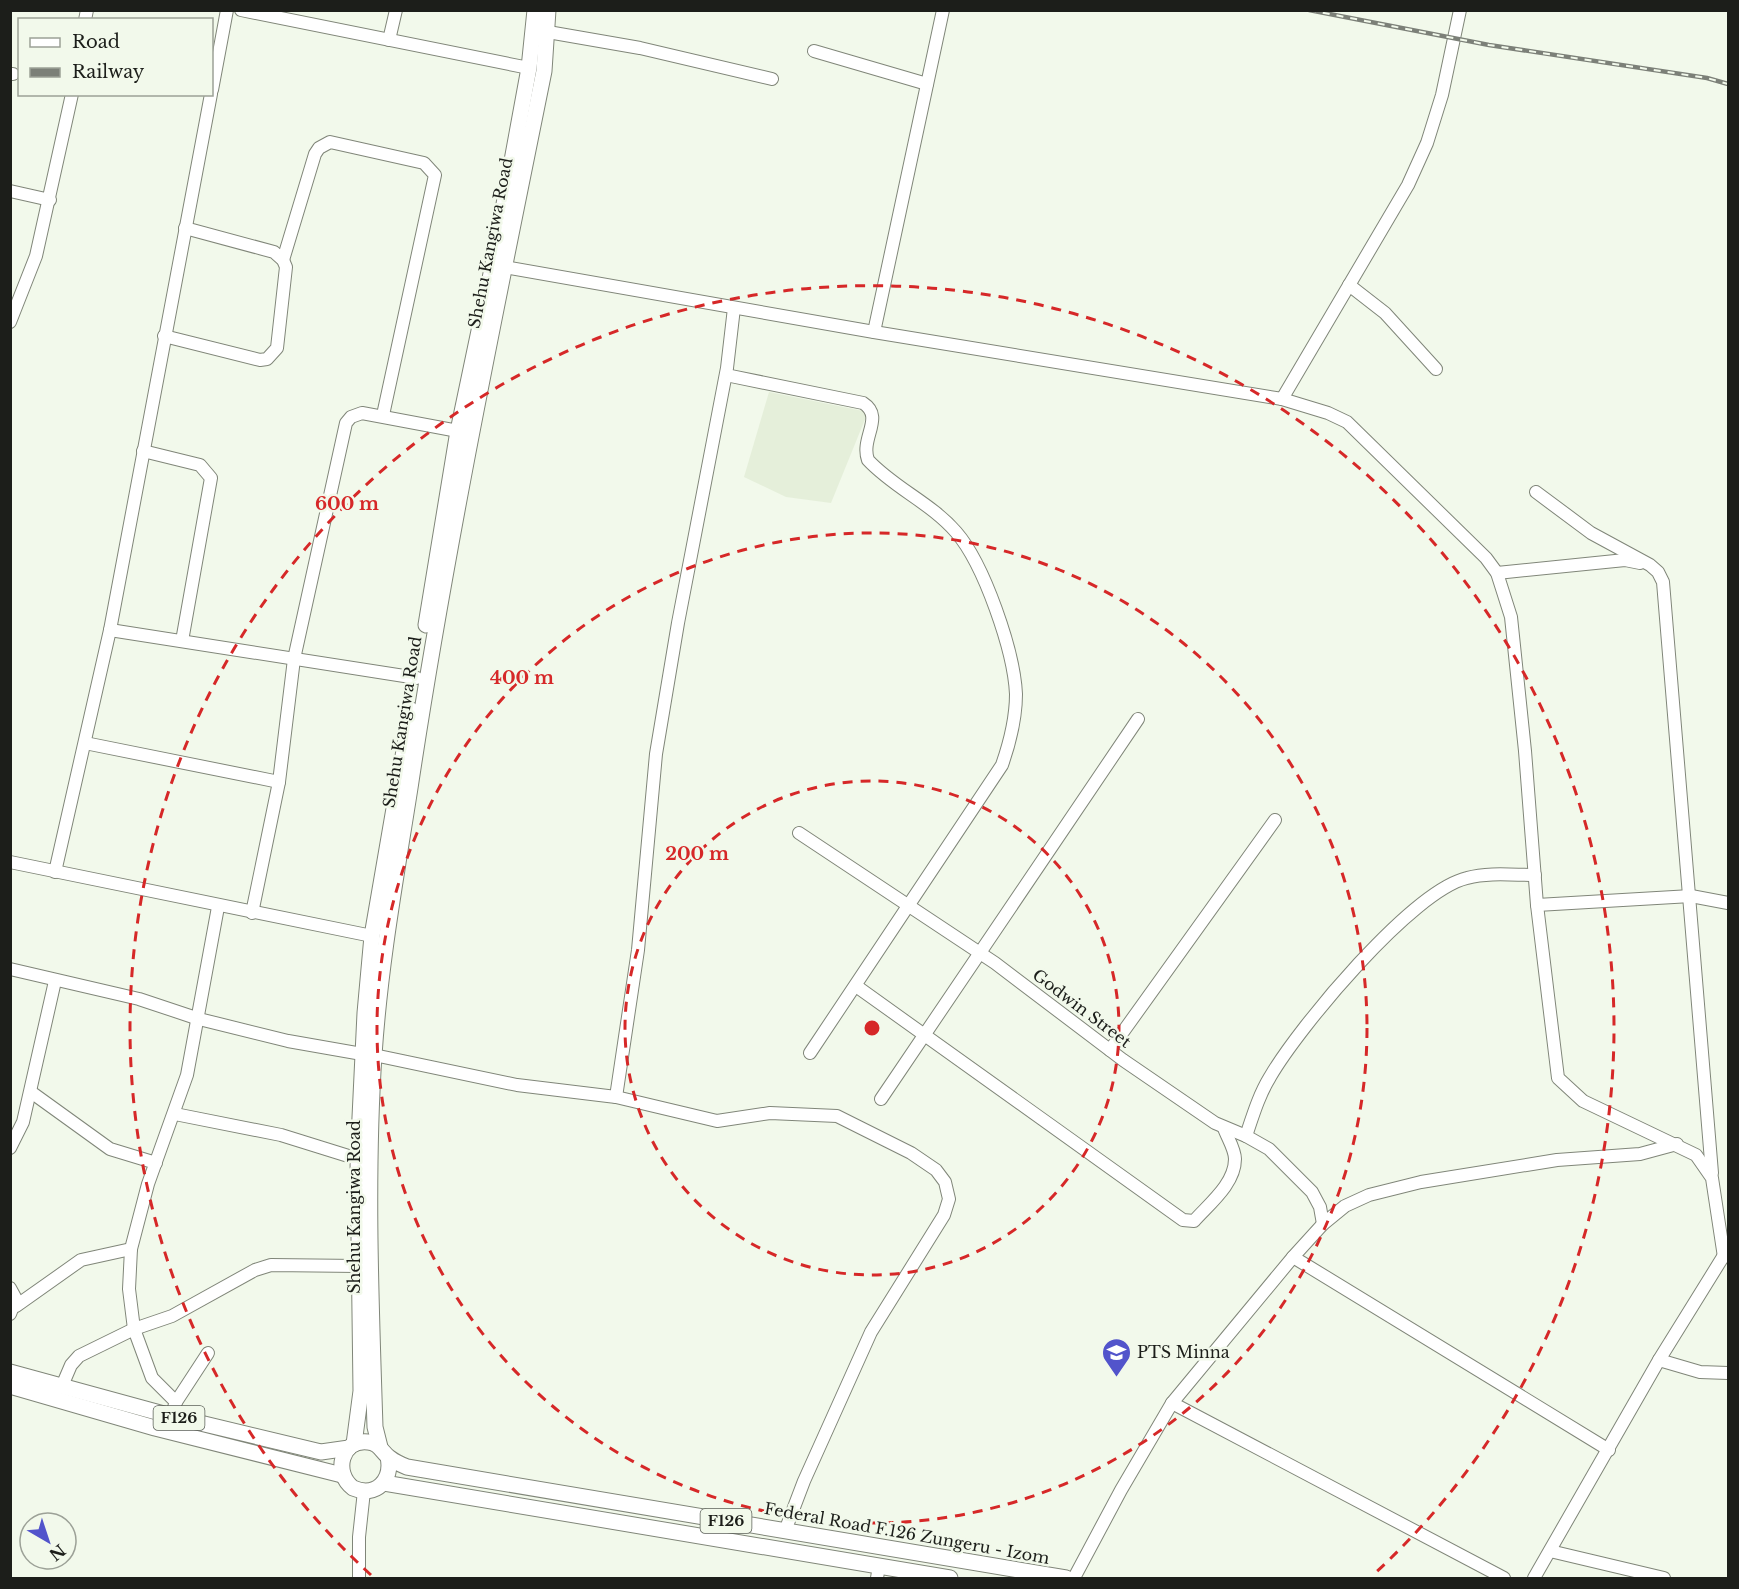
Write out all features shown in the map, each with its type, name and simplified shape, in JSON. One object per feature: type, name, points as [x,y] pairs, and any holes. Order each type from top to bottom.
[{"type":"main road","name":"Shehu Kangiwa Road","points":[[384,1452],[375,1426],[370,1265],[368,1054],[372,936],[458,431],[493,264],[529,68],[535,10]]},
{"type":"main road","name":"Shehu Kangiwa Road","points":[[351,1446],[361,1391],[358,1159],[368,1054],[426,680],[470,434],[543,70],[548,32],[548,10]]},
{"type":"main road","name":"F126","points":[[10,1372],[62,1386],[173,1409],[321,1452],[368,1442],[384,1452]]},
{"type":"main road","name":"F126","points":[[10,1386],[155,1428],[342,1475],[353,1488],[364,1491]]},
{"type":"main road","points":[[342,1475],[341,1461],[351,1446]]},
{"type":"main road","points":[[364,1491],[371,1491],[384,1483],[390,1466],[384,1452]]},
{"type":"main road","name":"Federal Road F.126 Zungeru - Izom","points":[[384,1452],[407,1467],[1066,1578]]},
{"type":"main road","name":"F126","points":[[384,1483],[645,1527],[878,1572],[950,1578]]},
{"type":"main road","points":[[645,1527],[647,1508]]},
{"type":"street","points":[[213,82],[227,10]]},
{"type":"street","points":[[241,10],[529,68]]},
{"type":"street","points":[[389,40],[396,10]]},
{"type":"street","points":[[874,332],[943,10]]},
{"type":"street","points":[[1282,399],[1408,184],[1427,143],[1442,95],[1460,10]]},
{"type":"street","points":[[548,32],[651,50],[772,79]]},
{"type":"street","points":[[814,51],[927,84]]},
{"type":"street","points":[[10,322],[36,256],[72,96]]},
{"type":"street","points":[[55,872],[110,630],[210,96]]},
{"type":"street","points":[[283,260],[315,154],[324,144],[330,142],[424,163],[435,175],[383,415]]},
{"type":"street","points":[[10,191],[50,200]]},
{"type":"street","points":[[164,336],[260,360],[267,359],[277,348],[286,267],[283,260],[274,252],[185,228]]},
{"type":"street","points":[[504,267],[874,332],[1282,399],[1328,413],[1347,422],[1486,558],[1497,573],[1511,617],[1537,905],[1558,1078],[1583,1101],[1696,1155],[1713,1178]]},
{"type":"street","points":[[1349,285],[1385,314],[1436,369]]},
{"type":"street","points":[[616,1097],[638,950],[656,754],[678,623],[726,375],[734,308]]},
{"type":"street","points":[[726,375],[863,403],[872,408],[874,415],[864,451],[868,460],[956,532],[986,582],[998,617],[1016,693],[1009,744],[1002,765],[810,1053]]},
{"type":"street","points":[[252,913],[279,782],[294,659],[346,423],[355,414],[383,415],[458,431]]},
{"type":"street","points":[[143,451],[200,465],[211,478],[182,641]]},
{"type":"street","points":[[1534,1578],[1659,1360],[1726,1253],[1713,1178],[1663,582],[1658,572],[1650,565],[1591,533],[1536,492]]},
{"type":"street","points":[[1497,573],[1625,560],[1650,565]]},
{"type":"street","points":[[110,630],[417,678]]},
{"type":"street","points":[[881,1099],[1138,719]]},
{"type":"street","points":[[85,743],[279,782]]},
{"type":"street","points":[[1110,1050],[1275,820]]},
{"type":"street","name":"Godwin Street","points":[[799,833],[979,953],[1110,1050],[1224,1128],[1246,1136],[1269,1149],[1292,1169],[1312,1192],[1320,1207],[1323,1224]]},
{"type":"street","points":[[10,862],[218,907],[372,936]]},
{"type":"street","points":[[1246,1136],[1256,1105],[1270,1076],[1316,1013],[1417,906],[1438,891],[1466,878],[1493,874],[1535,875]]},
{"type":"street","points":[[1537,905],[1691,896],[1728,903]]},
{"type":"street","points":[[208,1353],[173,1409],[152,1378],[134,1329],[129,1289],[131,1249],[141,1205],[175,1114],[199,1019],[218,907]]},
{"type":"street","points":[[10,969],[139,999],[199,1019],[288,1041],[368,1054],[517,1085],[616,1097],[717,1121],[770,1113],[837,1116],[911,1153],[936,1170],[945,1182],[949,1200],[944,1215],[871,1332],[804,1481],[785,1532]]},
{"type":"street","points":[[10,1148],[23,1122],[56,981]]},
{"type":"street","points":[[856,986],[925,1033],[1183,1221],[1194,1221],[1231,1176],[1235,1160],[1224,1128]]},
{"type":"street","points":[[31,1092],[110,1149],[156,1162]]},
{"type":"street","points":[[175,1114],[281,1135],[358,1159]]},
{"type":"street","points":[[1074,1578],[1172,1402],[1293,1257],[1323,1224],[1345,1206],[1369,1195],[1421,1182],[1557,1160],[1640,1154],[1677,1144]]},
{"type":"street","points":[[13,1310],[81,1260],[131,1249]]},
{"type":"street","points":[[1293,1257],[1609,1450]]},
{"type":"street","points":[[62,1386],[71,1365],[78,1356],[134,1329],[172,1316],[246,1274],[271,1265],[358,1266]]},
{"type":"street","points":[[10,1288],[16,1299],[13,1310]]},
{"type":"street","points":[[1659,1360],[1700,1372],[1728,1373]]},
{"type":"street","points":[[1172,1402],[1504,1578]]},
{"type":"street","points":[[359,1578],[358,1537],[364,1491]]},
{"type":"street","points":[[1550,1551],[1664,1578]]},
{"type":"shaded area","points":[[769,392],[868,412],[831,503],[786,497],[744,477]]},
{"type":"railway","points":[[1309,10],[1489,45],[1707,78],[1728,84]]},
{"type":"place","name":"PTS Minna","points":[[1116,1378]]}]
